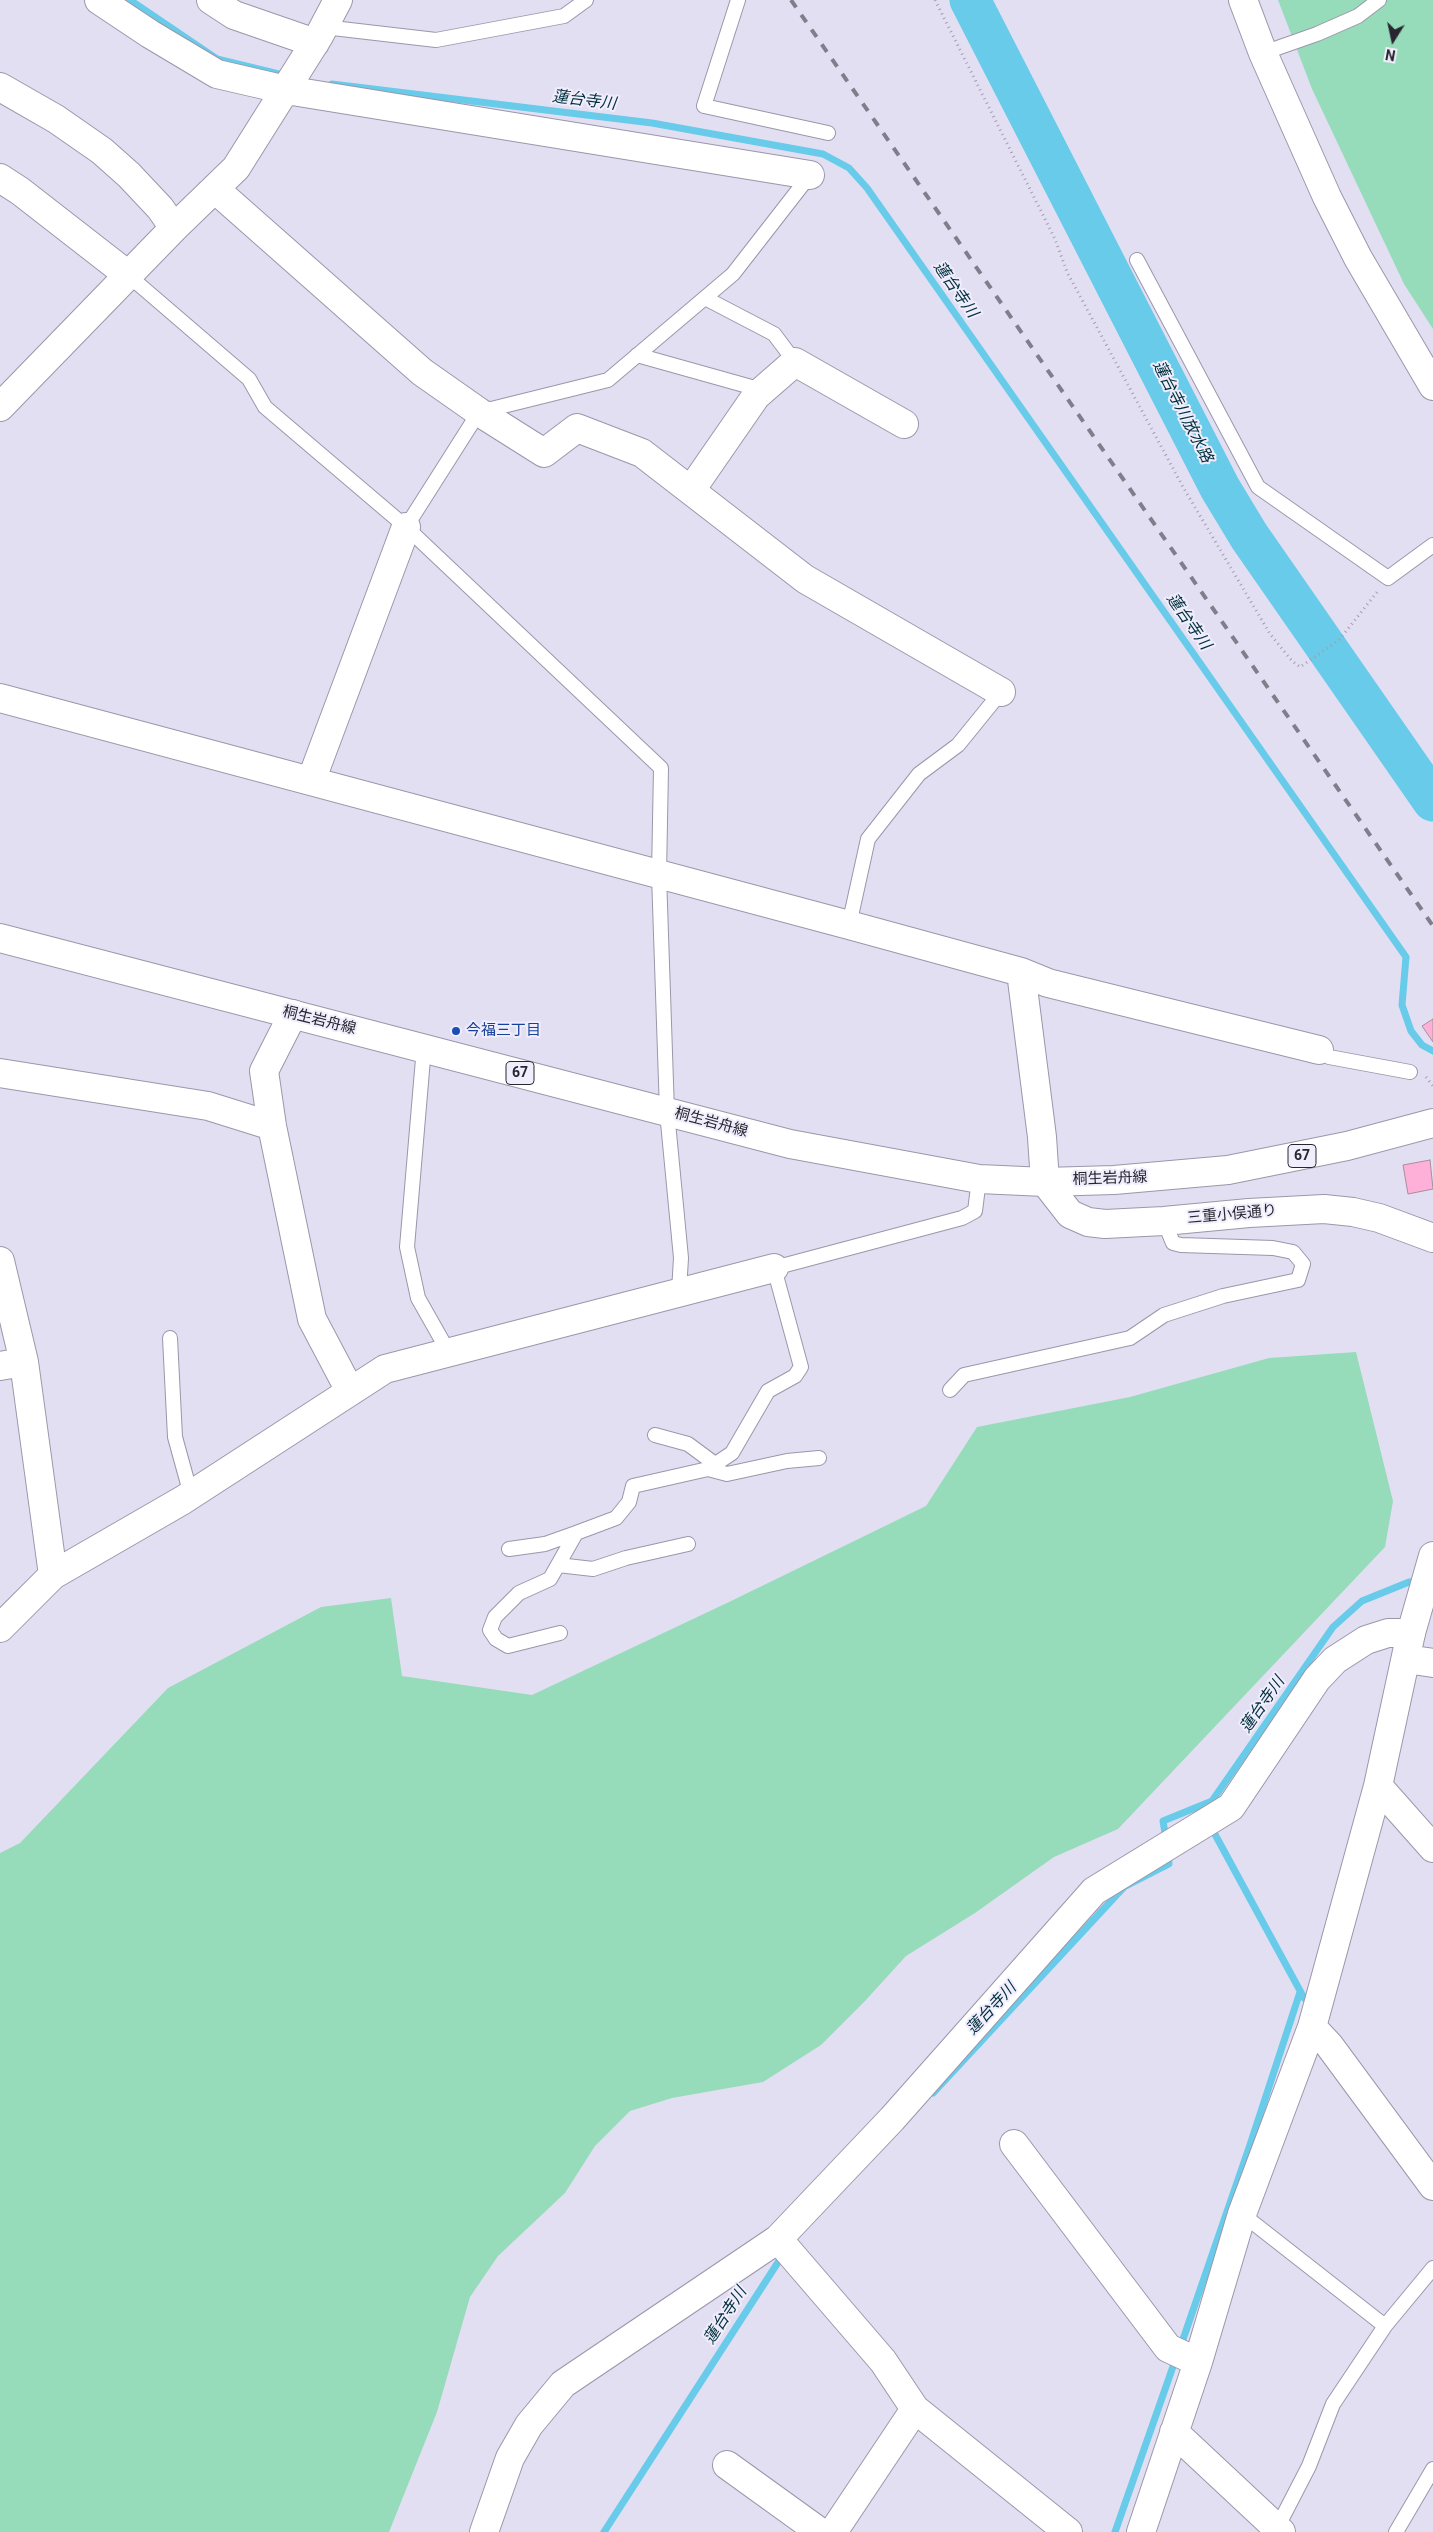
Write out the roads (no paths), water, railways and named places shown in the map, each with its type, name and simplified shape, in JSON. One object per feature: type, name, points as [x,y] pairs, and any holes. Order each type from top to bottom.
[{"type":"street","points":[[99,0],[150,34],[217,74],[286,90],[810,175]]},
{"type":"street","points":[[211,0],[234,15],[320,35]]},
{"type":"street","points":[[0,407],[174,228],[216,190],[236,168],[320,35],[338,0]]},
{"type":"street","points":[[1243,0],[1296,132],[1358,258],[1433,386]]},
{"type":"street","points":[[0,87],[56,119],[102,151],[129,175],[160,208],[174,228]]},
{"type":"street","points":[[0,178],[20,190],[128,275]]},
{"type":"street","points":[[216,190],[422,372],[479,412],[544,453],[578,428],[642,453],[805,578],[1001,692]]},
{"type":"street","points":[[691,490],[756,396],[795,362],[904,424]]},
{"type":"street","points":[[311,781],[406,527]]},
{"type":"street","points":[[0,698],[1021,972],[1048,983],[1319,1050]]},
{"type":"street","name":"桐生岩舟線","points":[[0,938],[790,1144],[979,1179],[1045,1182],[1160,1177],[1228,1170],[1347,1146],[1433,1123]]},
{"type":"street","points":[[1021,972],[1045,1182]]},
{"type":"street","points":[[293,1014],[264,1071],[272,1126],[312,1319],[350,1391]]},
{"type":"street","points":[[0,1073],[208,1106],[272,1126]]},
{"type":"street","name":"三重小俣通り","points":[[1045,1182],[1054,1196],[1077,1218],[1104,1224],[1164,1221],[1248,1212],[1324,1209],[1353,1212],[1379,1218],[1433,1238]]},
{"type":"street","points":[[0,1261],[12,1364],[53,1575]]},
{"type":"street","points":[[0,1628],[53,1575],[191,1495],[385,1369],[679,1291],[774,1268]]},
{"type":"street","points":[[1141,2532],[1198,2362],[1242,2214],[1312,2028],[1378,1786],[1409,1646],[1432,1558]]},
{"type":"street","points":[[484,2532],[510,2458],[529,2425],[563,2384],[778,2239],[892,2119],[1094,1891],[1231,1807],[1317,1679],[1335,1660],[1366,1640],[1388,1634],[1433,1663]]},
{"type":"street","points":[[1378,1786],[1433,1848]]},
{"type":"street","points":[[1312,2028],[1329,2045],[1433,2186]]},
{"type":"street","points":[[1014,2144],[1168,2348],[1198,2362]]},
{"type":"street","points":[[778,2239],[883,2361],[915,2409],[1068,2532]]},
{"type":"street","points":[[834,2532],[915,2409]]},
{"type":"street","points":[[1174,2432],[1279,2530]]},
{"type":"street","points":[[727,2465],[820,2532]]},
{"type":"lane","points":[[320,35],[436,40],[564,16],[586,0]]},
{"type":"lane","points":[[738,0],[704,106],[828,133]]},
{"type":"lane","points":[[1263,53],[1317,34],[1358,16],[1379,0]]},
{"type":"lane","points":[[406,527],[479,412],[608,380],[733,274],[810,175]]},
{"type":"lane","points":[[1137,260],[1258,487],[1388,578],[1433,545]]},
{"type":"lane","points":[[128,275],[249,379],[264,407],[406,527],[662,768],[659,875],[667,1112],[681,1258],[679,1291]]},
{"type":"lane","points":[[705,298],[774,334],[795,362]]},
{"type":"lane","points":[[637,355],[762,390]]},
{"type":"lane","points":[[849,926],[868,839],[918,774],[958,745],[1001,692]]},
{"type":"lane","points":[[424,1048],[407,1247],[418,1298],[448,1351]]},
{"type":"lane","points":[[1319,1050],[1329,1057],[1410,1072]]},
{"type":"lane","points":[[509,1549],[545,1544],[616,1518],[629,1502],[633,1486],[712,1466],[732,1453],[768,1391],[795,1376],[802,1367],[774,1268],[962,1218],[975,1211],[979,1179]]},
{"type":"lane","points":[[950,1390],[964,1376],[1130,1338],[1164,1315],[1223,1296],[1298,1280],[1303,1264],[1293,1252],[1273,1248],[1181,1245],[1173,1242],[1164,1221]]},
{"type":"lane","points":[[170,1338],[176,1437],[191,1495]]},
{"type":"lane","points":[[655,1435],[688,1444],[712,1466],[727,1474],[787,1461],[819,1458]]},
{"type":"lane","points":[[560,1633],[508,1646],[496,1639],[490,1630],[495,1617],[519,1593],[550,1579],[576,1533]]},
{"type":"lane","points":[[558,1565],[592,1569],[626,1558],[688,1544]]},
{"type":"lane","points":[[1242,2214],[1385,2326]]},
{"type":"lane","points":[[1279,2530],[1309,2466],[1333,2404],[1385,2326],[1433,2268]]},
{"type":"lane","points":[[1396,2532],[1433,2469]]},
{"type":"waterway","name":"蓮台寺川","points":[[130,0],[217,59],[287,76]]},
{"type":"waterway","name":"蓮台寺川放水路","points":[[970,0],[1220,488],[1249,536],[1433,801]]},
{"type":"waterway","name":"蓮台寺川","points":[[332,84],[652,123],[823,154],[849,168],[867,188],[1406,957],[1402,1005],[1411,1031],[1422,1045],[1433,1051]]},
{"type":"waterway","name":"蓮台寺川","points":[[1166,1839],[1163,1821],[1212,1801],[1333,1627],[1362,1601],[1409,1582],[1420,1581]]},
{"type":"waterway","points":[[1211,1827],[1304,1998]]},
{"type":"waterway","name":"蓮台寺川","points":[[933,2093],[1124,1887],[1169,1864],[1168,1852]]},
{"type":"waterway","points":[[1180,2348],[1300,1992]]},
{"type":"waterway","name":"蓮台寺川","points":[[604,2532],[784,2253]]},
{"type":"waterway","points":[[1115,2532],[1176,2358]]},
{"type":"railway","points":[[791,0],[1433,926]]},
{"type":"place","name":"今福三丁目","points":[[456,1031]]}]
